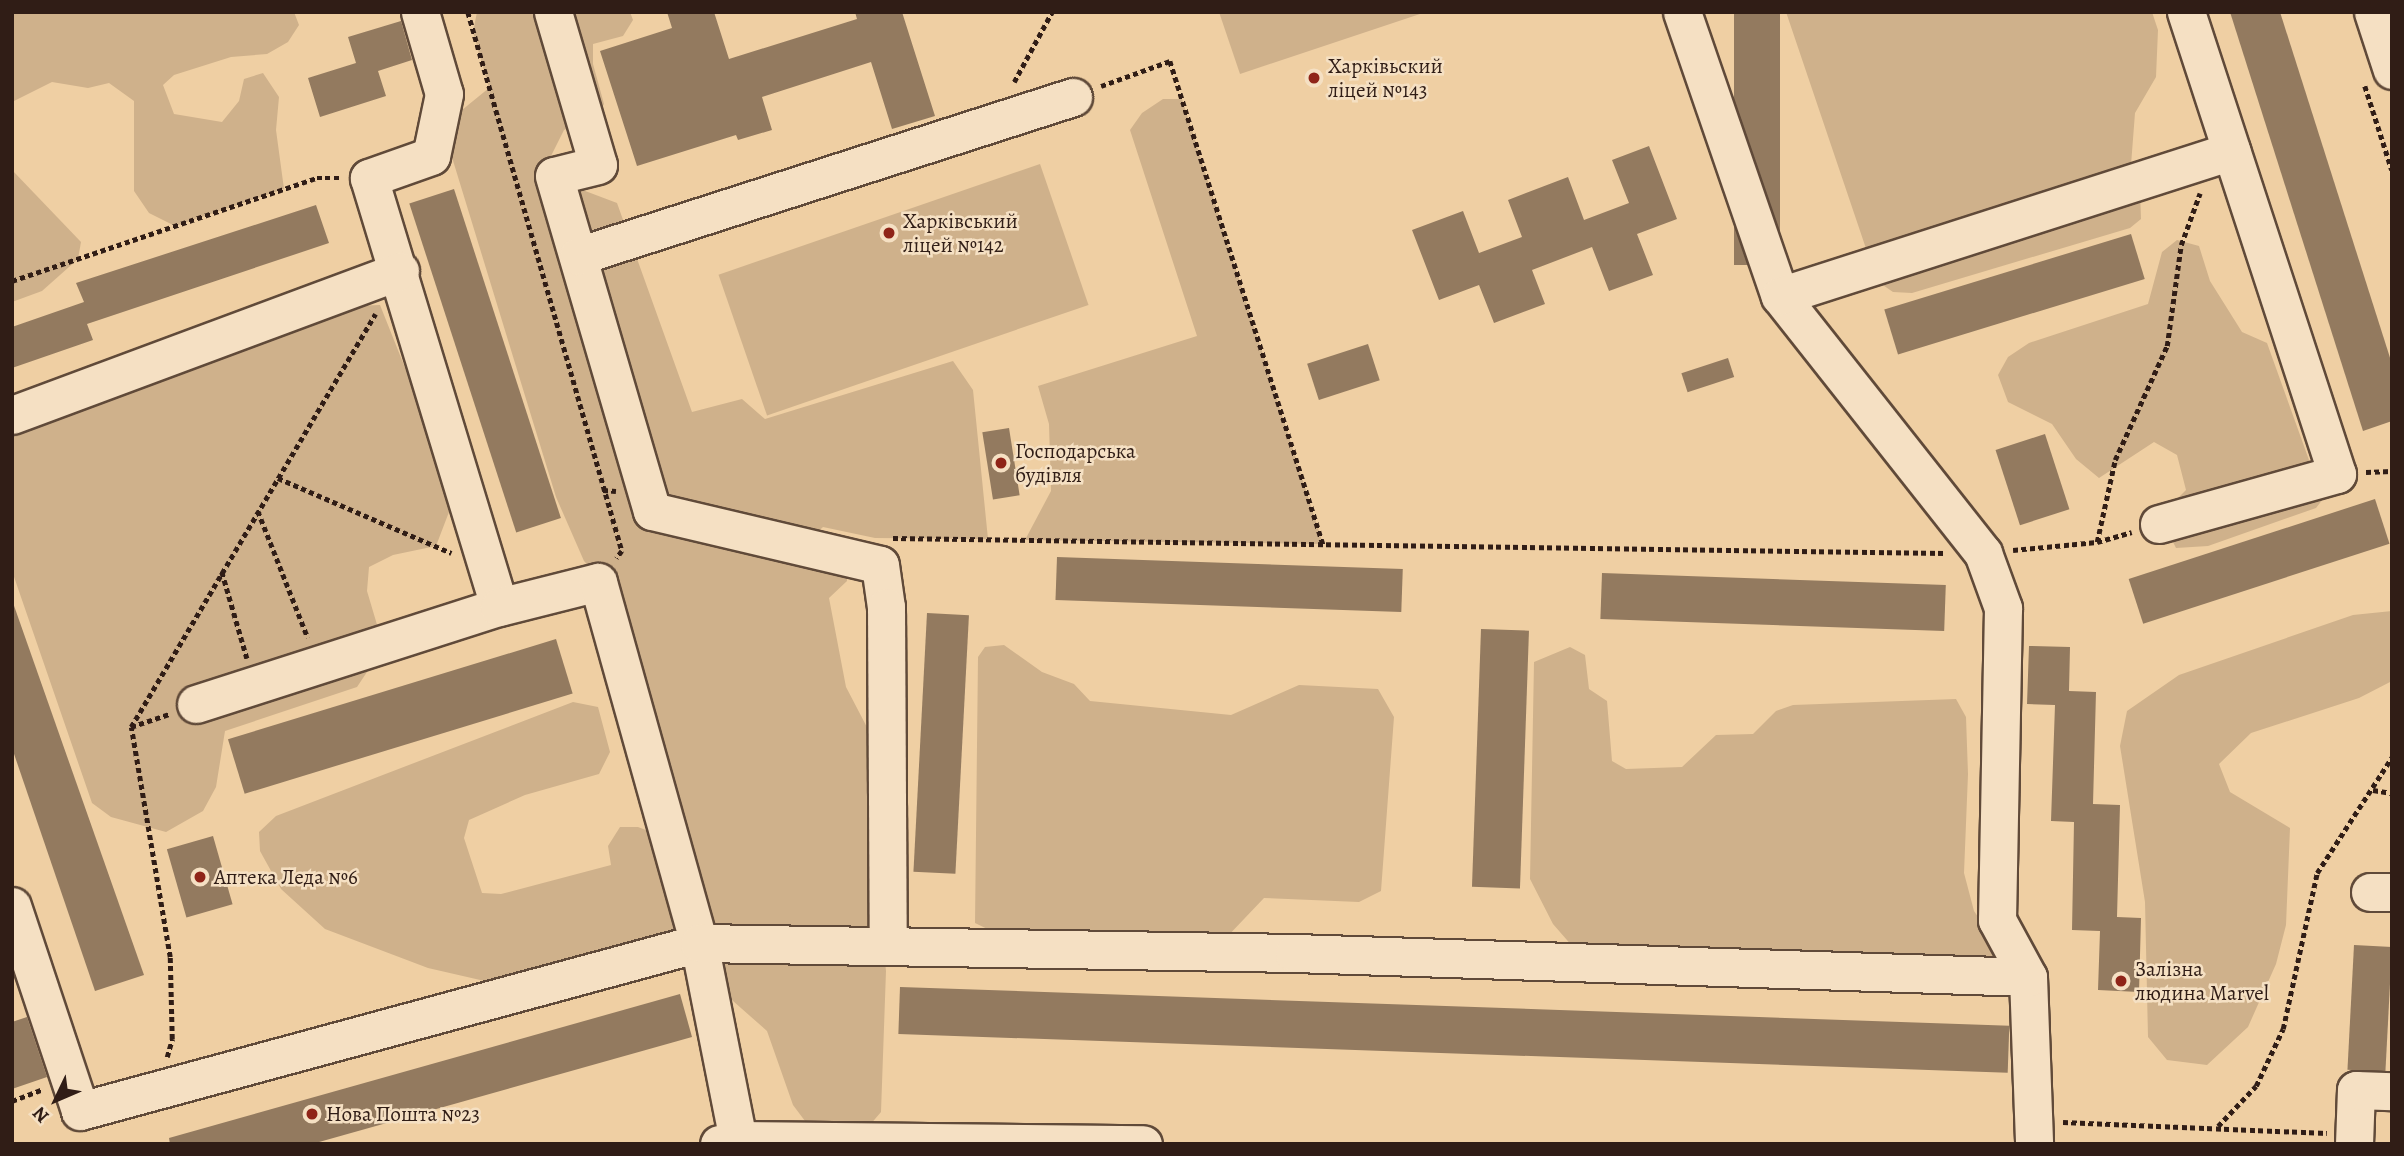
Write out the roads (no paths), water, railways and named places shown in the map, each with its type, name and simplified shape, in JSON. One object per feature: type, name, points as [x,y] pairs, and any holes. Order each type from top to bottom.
[{"type":"street","points":[[420,12],[444,94],[431,156],[369,178],[400,271],[499,607]]},
{"type":"street","points":[[553,12],[598,165],[554,176],[652,511],[880,565],[886,607],[888,943]]},
{"type":"street","points":[[1682,12],[1780,296],[1983,553],[2003,608],[1997,920],[2028,977],[2034,1133]]},
{"type":"street","points":[[2159,524],[2337,474],[2222,154],[2186,12]]},
{"type":"street","points":[[2373,12],[2392,70]]},
{"type":"street","points":[[578,256],[1073,97]]},
{"type":"street","points":[[1780,296],[2222,154]]},
{"type":"street","points":[[12,415],[400,271]]},
{"type":"street","points":[[196,704],[499,607],[598,582],[699,943],[728,1142],[1143,1144]]},
{"type":"street","points":[[12,906],[80,1111],[699,943],[888,943],[2028,977]]},
{"type":"street","points":[[2354,1140],[2357,1090],[2392,1091]]},
{"type":"place","name":"Харківьский ліцей №143","points":[[1314,78]]},
{"type":"place","name":"Харківський ліцей №142","points":[[889,233]]},
{"type":"place","name":"Господарська будівля","points":[[1001,463]]},
{"type":"place","name":"Аптека Леда №6","points":[[200,877]]},
{"type":"place","name":"Залізна людина Marvel","points":[[2121,981]]},
{"type":"place","name":"Нова Пошта №23","points":[[312,1114]]}]
